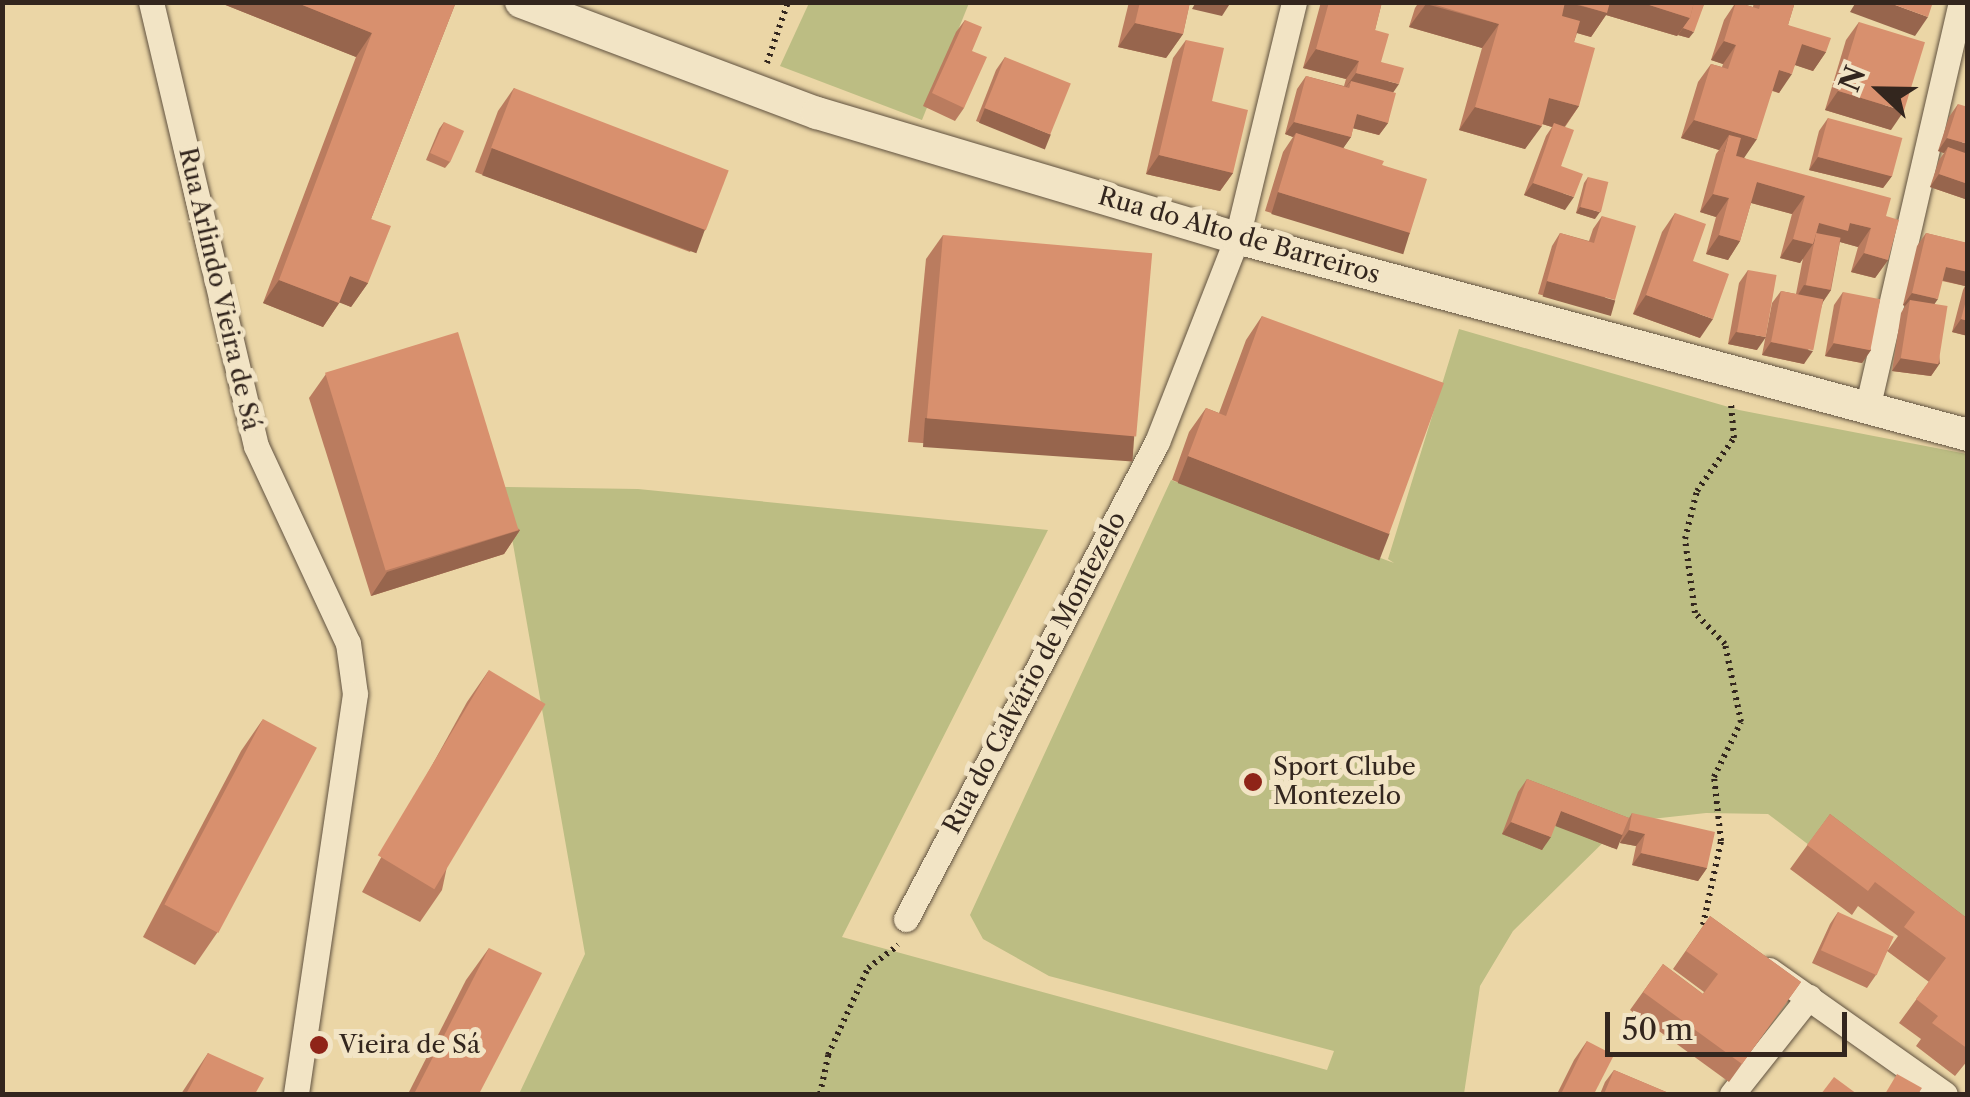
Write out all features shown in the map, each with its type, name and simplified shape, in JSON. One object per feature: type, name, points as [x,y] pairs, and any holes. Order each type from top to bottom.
[{"type":"street","name":"Rua Arlindo Vieira de Sá","points":[[152,2],[256,446],[331,601],[350,660],[355,694],[296,1094]]},
{"type":"street","name":"Rua do Alto de Barreiros","points":[[521,2],[758,90],[1237,238],[1968,434]]},
{"type":"street","name":"Rua do Calvário de Montezelo","points":[[906,919],[1157,442],[1237,238],[1294,2]]},
{"type":"street","points":[[1867,409],[1960,2]]},
{"type":"street","points":[[1749,956],[1946,1094]]},
{"type":"street","points":[[1732,1094],[1810,997]]},
{"type":"path","points":[[758,90],[788,2]]},
{"type":"path","points":[[1703,925],[1722,841],[1714,777],[1740,722],[1724,644],[1695,614],[1685,539],[1697,491],[1734,438],[1731,372]]},
{"type":"path","points":[[820,1094],[828,1055],[868,968],[902,941],[906,919]]},
{"type":"green space","points":[[809,3],[969,3],[922,120],[780,66]]},
{"type":"green space","points":[[1459,329],[1739,410],[1967,454],[1967,965],[1768,814],[1706,813],[1624,822],[1513,931],[1480,986],[1464,1094],[519,1094],[585,954],[503,487],[638,489],[1048,530],[842,937],[1327,1070],[1334,1051],[1049,976],[983,939],[970,915],[1171,480],[1394,563],[1388,559]]},
{"type":"building","points":[[295,2],[456,2],[371,219],[391,226],[368,283],[350,276],[339,303],[279,280],[372,33]]},
{"type":"building","points":[[1140,2],[1190,2],[1183,34],[1135,23]]},
{"type":"building","points":[[1329,2],[1382,2],[1375,30],[1389,34],[1381,62],[1404,68],[1399,84],[1356,73],[1359,61],[1316,49]]},
{"type":"building","points":[[1426,2],[1565,2],[1562,16],[1580,21],[1574,42],[1595,48],[1579,106],[1549,98],[1542,126],[1475,107],[1499,24]]},
{"type":"building","points":[[1570,2],[1610,2],[1607,13]]},
{"type":"building","points":[[1640,2],[1694,2],[1690,18]]},
{"type":"building","points":[[1694,2],[1705,2],[1694,32],[1683,28]]},
{"type":"building","points":[[1736,2],[1759,9],[1761,2],[1795,2],[1788,25],[1831,38],[1826,52],[1802,44],[1792,74],[1779,70],[1757,139],[1694,120],[1711,64],[1728,69],[1736,45],[1724,41]]},
{"type":"building","points":[[1887,2],[1933,2],[1928,17]]},
{"type":"building","points":[[965,20],[982,27],[972,51],[987,57],[964,108],[932,93]]},
{"type":"building","points":[[1859,22],[1925,42],[1904,111],[1838,91]]},
{"type":"building","points":[[1186,40],[1224,48],[1212,101],[1248,110],[1233,173],[1159,155]]},
{"type":"building","points":[[1005,57],[1071,84],[1050,135],[984,108]]},
{"type":"building","points":[[1306,76],[1349,88],[1351,81],[1396,93],[1388,123],[1357,114],[1351,137],[1294,122]]},
{"type":"building","points":[[514,88],[729,170],[706,230],[491,148]]},
{"type":"building","points":[[1958,104],[1968,107],[1968,144],[1947,138]]},
{"type":"building","points":[[1828,118],[1902,138],[1892,177],[1818,157]]},
{"type":"building","points":[[444,122],[464,131],[450,162],[430,153]]},
{"type":"building","points":[[1554,123],[1574,130],[1561,166],[1583,174],[1574,197],[1533,183]]},
{"type":"building","points":[[1296,133],[1427,179],[1410,233],[1278,192]]},
{"type":"building","points":[[1729,135],[1741,138],[1736,156],[1891,198],[1886,216],[1899,220],[1888,260],[1864,253],[1871,228],[1850,223],[1848,231],[1819,223],[1813,244],[1793,239],[1805,196],[1757,182],[1740,241],[1719,235],[1729,198],[1713,194]]},
{"type":"building","points":[[1948,147],[1968,154],[1968,184],[1939,174]]},
{"type":"building","points":[[1588,177],[1608,182],[1601,212],[1581,207]]},
{"type":"building","points":[[1675,213],[1706,224],[1693,261],[1729,274],[1713,319],[1646,295]]},
{"type":"building","points":[[1602,216],[1636,226],[1615,300],[1547,281],[1560,233],[1594,243]]},
{"type":"building","points":[[1816,233],[1841,238],[1830,290],[1806,285]]},
{"type":"building","points":[[1926,233],[1968,243],[1968,272],[1946,267],[1938,299],[1912,293]]},
{"type":"building","points":[[943,235],[1152,253],[1136,437],[927,418]]},
{"type":"building","points":[[1748,270],[1777,275],[1766,337],[1737,332]]},
{"type":"building","points":[[1781,291],[1823,299],[1813,350],[1771,342]]},
{"type":"building","points":[[1843,292],[1880,299],[1870,350],[1833,343]]},
{"type":"building","points":[[1968,293],[1968,321],[1961,319]]},
{"type":"building","points":[[1910,300],[1948,306],[1938,364],[1901,358]]},
{"type":"building","points":[[1262,316],[1444,383],[1389,534],[1188,456],[1206,408],[1226,416]]},
{"type":"building","points":[[458,332],[519,530],[386,571],[325,373]]},
{"type":"building","points":[[489,670],[546,704],[434,889],[378,855]]},
{"type":"building","points":[[263,719],[317,748],[218,933],[164,904]]},
{"type":"building","points":[[1527,779],[1629,818],[1622,835],[1561,811],[1551,837],[1511,822]]},
{"type":"building","points":[[1632,813],[1715,832],[1707,868],[1641,853],[1645,834],[1629,830]]},
{"type":"building","points":[[1830,814],[1968,919],[1968,1049],[1932,1023],[1938,1016],[1916,999],[1946,958],[1904,927],[1915,912],[1875,882],[1868,891],[1807,845]]},
{"type":"building","points":[[1838,912],[1894,937],[1877,975],[1821,950]]},
{"type":"building","points":[[1710,916],[1801,982],[1742,1064],[1643,992],[1663,964],[1703,994],[1718,974],[1686,951]]},
{"type":"building","points":[[489,948],[542,973],[479,1094],[414,1094]]},
{"type":"building","points":[[1587,1041],[1614,1055],[1594,1094],[1561,1094]]},
{"type":"building","points":[[208,1053],[264,1078],[255,1094],[186,1094]]},
{"type":"building","points":[[1614,1070],[1671,1094],[1604,1094]]},
{"type":"building","points":[[1897,1074],[1922,1088],[1918,1094],[1885,1094]]},
{"type":"building","points":[[1834,1077],[1857,1094],[1821,1094]]},
{"type":"place","name":"Sport Clube Montezelo","points":[[1253,782]]},
{"type":"place","name":"Vieira de Sá","points":[[319,1045]]}]
